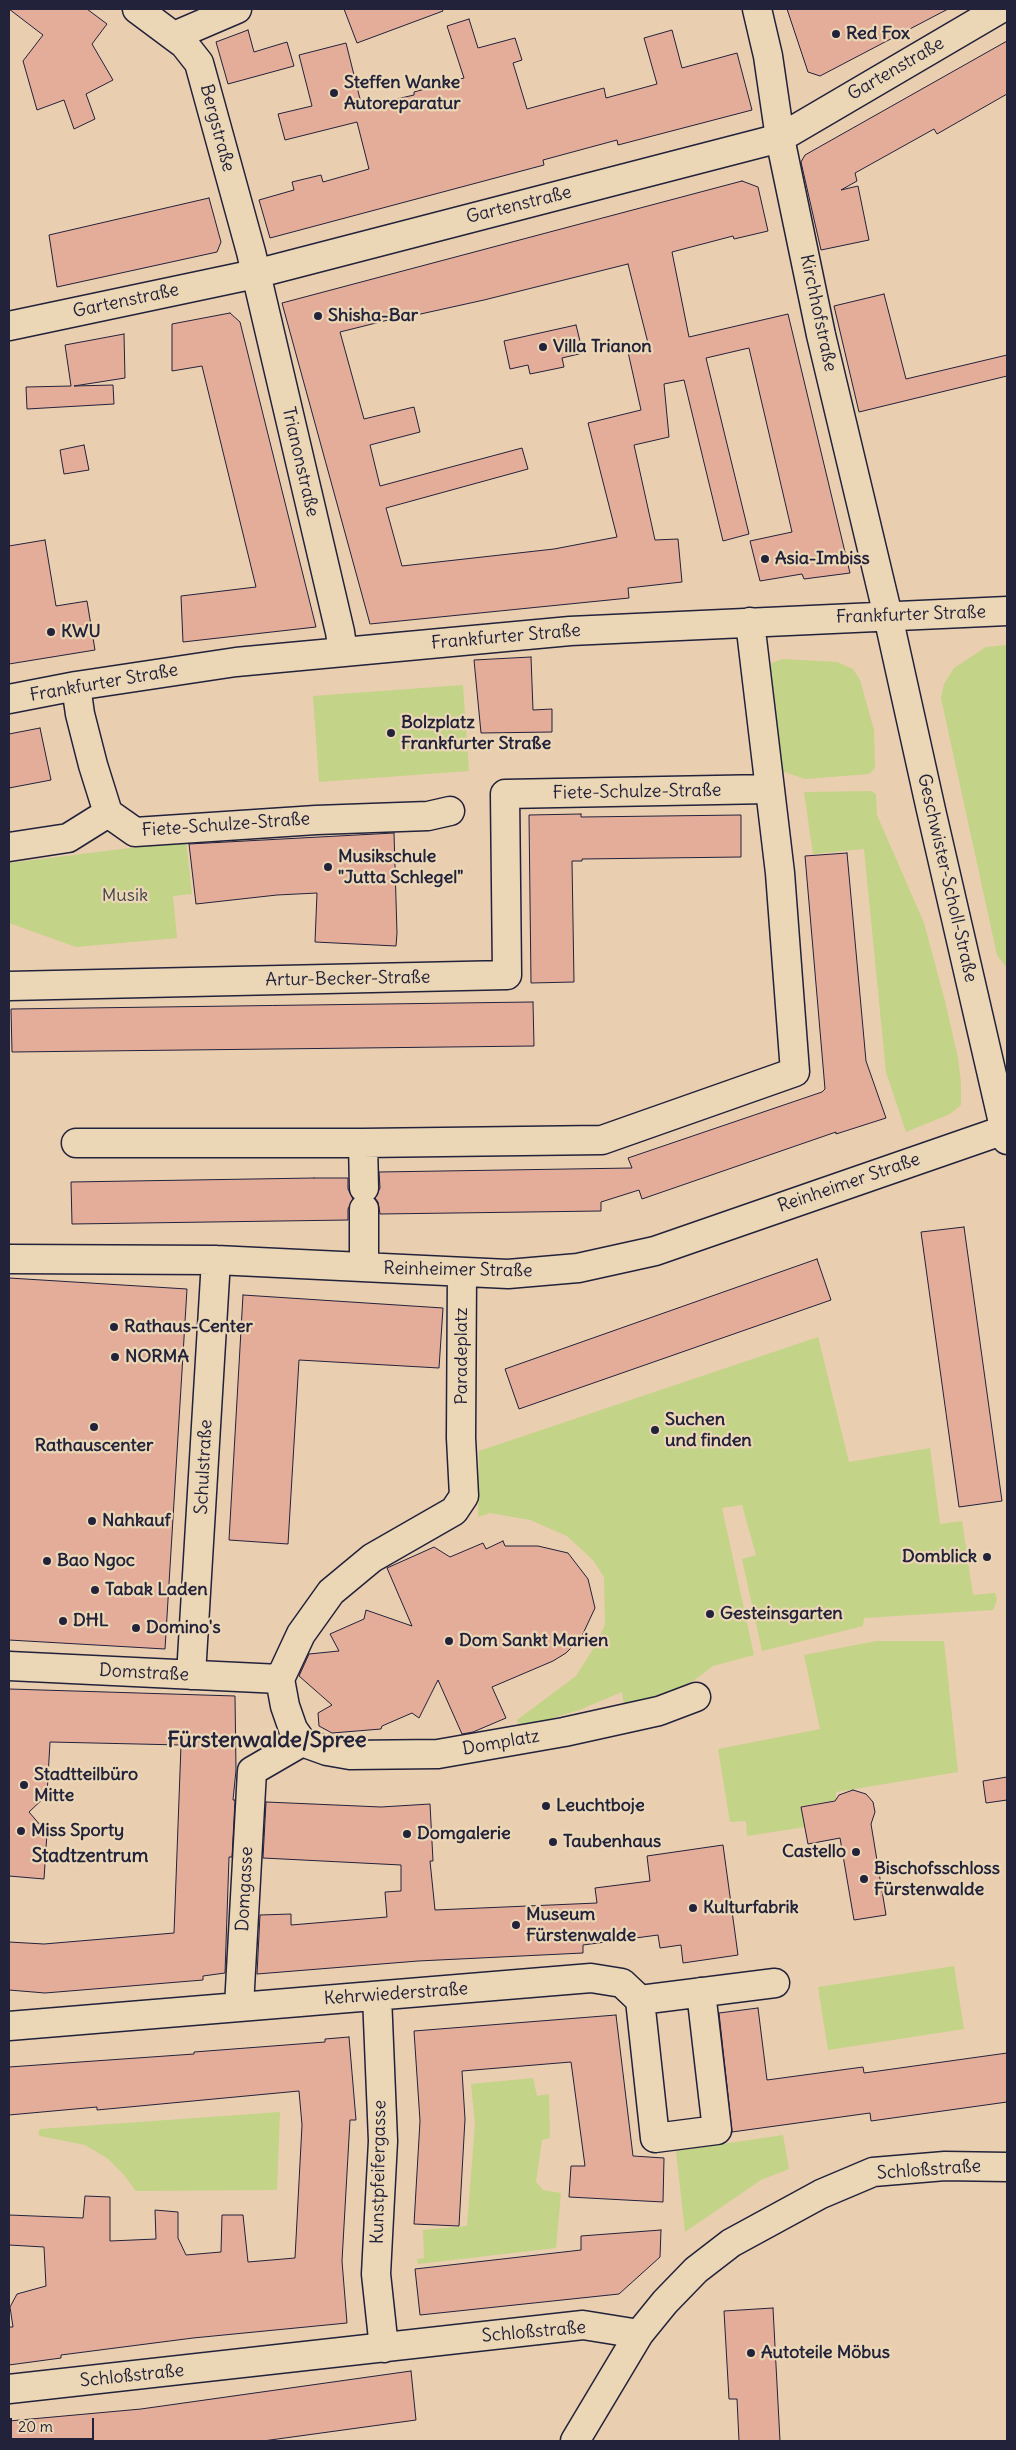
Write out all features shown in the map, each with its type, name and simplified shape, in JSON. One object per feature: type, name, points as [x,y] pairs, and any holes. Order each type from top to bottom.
[{"type":"street","points":[[174,36],[237,9]]},
{"type":"street","name":"Kirchhofstraße","points":[[757,9],[768,56],[780,138],[822,335],[888,616]]},
{"type":"street","name":"Gartenstraße","points":[[9,326],[255,274],[780,138],[1000,9]]},
{"type":"street","name":"Bergstraße","points":[[144,11],[174,36],[198,63],[255,274]]},
{"type":"street","name":"Trianonstraße","points":[[255,274],[340,632],[342,652]]},
{"type":"street","name":"Frankfurter Straße","points":[[9,699],[76,686],[236,662],[570,631],[1007,611]]},
{"type":"street","name":"Geschwister-Scholl-Straße","points":[[888,616],[931,810],[1007,1133]]},
{"type":"street","points":[[76,1143],[363,1143],[602,1140],[795,1072],[780,874],[750,622]]},
{"type":"street","points":[[9,847],[68,838],[108,813],[88,748],[76,686]]},
{"type":"street","name":"Fiete-Schulze-Straße","points":[[505,794],[769,789]]},
{"type":"street","name":"Artur-Becker-Straße","points":[[9,986],[507,975],[505,794]]},
{"type":"street","name":"Fiete-Schulze-Straße","points":[[108,813],[134,832],[316,820],[428,816],[450,811]]},
{"type":"street","name":"Reinheimer Straße","points":[[9,1259],[216,1260],[508,1274],[578,1268],[655,1251],[1007,1133]]},
{"type":"street","points":[[363,1143],[364,1267]]},
{"type":"street","name":"Schulstraße","points":[[191,1675],[216,1260]]},
{"type":"street","name":"Paradeplatz","points":[[280,1679],[301,1634],[331,1592],[372,1558],[454,1511],[464,1496],[461,1438],[462,1273]]},
{"type":"street","name":"Domstraße","points":[[9,1666],[280,1679]]},
{"type":"street","points":[[280,1679],[285,1706],[293,1729],[302,1742]]},
{"type":"street","name":"Domplatz","points":[[302,1742],[327,1751],[350,1755],[438,1754],[564,1732],[659,1712],[696,1697]]},
{"type":"street","name":"Domgasse","points":[[239,2006],[252,1771],[302,1742]]},
{"type":"street","name":"Kehrwiederstraße","points":[[9,2026],[591,1978],[622,1984],[640,2000]]},
{"type":"street","points":[[701,1992],[717,2130],[655,2138],[640,2000],[701,1992],[775,1983]]},
{"type":"street","name":"Kunstpfeifergasse","points":[[377,1996],[383,2141],[376,2274],[384,2348]]},
{"type":"street","name":"Schloßstraße","points":[[9,2390],[582,2325],[639,2334],[665,2302],[696,2270],[731,2243],[821,2194],[873,2172],[945,2166],[1007,2167]]},
{"type":"street","points":[[574,2441],[639,2334]]},
{"type":"green space","points":[[1007,645],[1007,968],[997,955],[941,698],[944,684],[954,668],[986,647]]},
{"type":"green space","points":[[783,659],[837,662],[853,669],[860,680],[874,730],[875,768],[869,774],[805,779],[779,770],[766,668],[774,662]]},
{"type":"green space","name":"Bolzplatz Frankfurter Straße","points":[[463,685],[469,771],[319,782],[313,696]]},
{"type":"green space","points":[[871,791],[876,794],[877,815],[924,923],[945,1001],[958,1058],[961,1083],[961,1105],[950,1114],[906,1132],[886,1072],[864,849],[813,854],[804,792]]},
{"type":"green space","name":"Musik","points":[[186,841],[192,894],[173,896],[177,938],[76,947],[9,923],[9,863]]},
{"type":"green space","points":[[818,1337],[849,1462],[930,1448],[940,1524],[962,1521],[973,1595],[995,1593],[997,1600],[993,1610],[864,1618],[863,1626],[762,1651],[742,1559],[756,1555],[742,1505],[722,1508],[754,1655],[713,1666],[693,1681],[659,1698],[624,1706],[622,1692],[579,1710],[521,1728],[517,1720],[576,1676],[593,1649],[605,1625],[604,1577],[593,1560],[567,1536],[530,1520],[490,1513],[478,1517],[479,1451]]},
{"type":"green space","points":[[876,1641],[944,1641],[958,1772],[836,1792],[836,1800],[801,1806],[805,1827],[747,1836],[746,1821],[730,1822],[718,1749],[820,1729],[804,1655]]},
{"type":"green space","points":[[954,1966],[964,2029],[828,2050],[818,1987]]},
{"type":"green space","points":[[533,2078],[537,2096],[549,2094],[550,2138],[542,2140],[536,2182],[543,2190],[561,2193],[556,2248],[418,2264],[417,2259],[424,2258],[423,2230],[467,2226],[475,2124],[471,2084]]},
{"type":"green space","points":[[280,2112],[277,2190],[136,2191],[124,2175],[107,2158],[85,2145],[40,2136],[38,2133],[40,2129]]},
{"type":"green space","points":[[783,2135],[789,2169],[761,2180],[685,2232],[676,2151]]},
{"type":"building","points":[[9,9],[87,9],[107,24],[92,44],[113,80],[86,94],[95,119],[74,129],[64,100],[37,110],[23,61],[43,35]]},
{"type":"building","points":[[344,9],[442,9],[443,11],[357,43]]},
{"type":"building","name":"Red Fox","points":[[787,9],[948,9],[820,76],[808,72]]},
{"type":"building","points":[[469,19],[478,48],[515,38],[522,60],[513,63],[527,109],[604,88],[606,98],[657,84],[644,38],[672,30],[682,68],[737,53],[752,110],[618,145],[617,140],[543,160],[544,165],[270,238],[259,200],[294,190],[292,182],[321,175],[323,182],[369,169],[357,122],[285,140],[278,114],[312,106],[299,55],[346,43],[362,107],[414,95],[414,92],[464,78],[447,26]]},
{"type":"building","points":[[248,30],[254,52],[287,42],[294,66],[228,84],[216,42]]},
{"type":"building","points":[[1007,41],[1007,94],[937,134],[934,129],[855,173],[857,181],[841,190],[858,186],[869,240],[821,250],[801,162],[805,155]]},
{"type":"building","points":[[742,181],[758,187],[768,231],[734,239],[733,236],[672,252],[689,337],[788,314],[850,573],[804,579],[802,574],[760,581],[750,541],[792,532],[749,348],[706,358],[749,534],[723,541],[684,380],[664,384],[669,437],[634,445],[655,540],[678,539],[682,582],[628,588],[629,598],[370,624],[282,303]],"holes":[[[628,264],[649,347],[628,352],[641,410],[588,423],[617,537],[554,549],[402,566],[386,508],[528,469],[522,448],[380,486],[370,445],[420,432],[414,407],[364,419],[340,332],[416,313],[416,315],[484,300]]]},
{"type":"building","points":[[209,198],[221,242],[217,252],[57,287],[49,235]]},
{"type":"building","points":[[884,294],[906,379],[1007,355],[1007,376],[859,412],[834,306]]},
{"type":"building","points":[[230,313],[240,322],[316,627],[183,642],[181,596],[256,587],[202,366],[172,371],[172,324]]},
{"type":"building","name":"Villa Trianon","points":[[576,325],[583,353],[562,358],[564,367],[530,374],[528,365],[510,369],[504,341]]},
{"type":"building","points":[[124,334],[125,378],[74,386],[113,385],[114,404],[27,409],[26,387],[71,386],[65,345]]},
{"type":"building","points":[[84,445],[89,470],[64,474],[60,450]]},
{"type":"building","points":[[45,540],[56,606],[87,601],[95,650],[9,664],[9,546]]},
{"type":"building","points":[[531,657],[533,710],[552,709],[552,732],[481,733],[474,660]]},
{"type":"building","points":[[40,728],[51,780],[9,788],[9,734]]},
{"type":"building","points":[[581,814],[581,817],[741,815],[741,857],[582,859],[582,861],[572,861],[574,982],[531,983],[529,815]]},
{"type":"building","name":"Musikschule \"Jutta Schlegel\"","points":[[394,833],[396,946],[315,942],[317,893],[277,895],[196,904],[189,844]]},
{"type":"building","points":[[847,853],[866,1061],[886,1118],[836,1134],[836,1132],[642,1199],[639,1190],[601,1202],[601,1211],[380,1214],[378,1202],[375,1198],[380,1188],[379,1172],[632,1168],[628,1158],[822,1092],[825,1089],[805,856]]},
{"type":"building","points":[[533,1002],[534,1046],[12,1052],[11,1009]]},
{"type":"building","points":[[348,1178],[348,1189],[353,1199],[348,1209],[348,1220],[72,1224],[71,1182]]},
{"type":"building","points":[[964,1227],[1002,1501],[959,1507],[921,1232]]},
{"type":"building","points":[[817,1259],[831,1300],[519,1409],[505,1369]]},
{"type":"building","name":"Rathauscenter","points":[[9,1278],[187,1289],[165,1649],[9,1640]]},
{"type":"building","points":[[243,1295],[443,1308],[439,1368],[299,1360],[288,1544],[229,1540]]},
{"type":"building","name":"Dom Sankt Marien","points":[[503,1541],[505,1546],[538,1546],[568,1553],[588,1579],[595,1608],[581,1638],[566,1653],[553,1661],[492,1687],[506,1718],[473,1732],[462,1734],[438,1680],[419,1718],[412,1713],[382,1726],[381,1729],[332,1733],[319,1726],[318,1713],[332,1705],[299,1676],[309,1654],[339,1651],[330,1634],[364,1619],[366,1610],[412,1626],[387,1568],[434,1547],[450,1557],[483,1543],[486,1549]]},
{"type":"building","points":[[9,1689],[235,1696],[236,1770],[233,1800],[235,1800],[232,1857],[229,1857],[225,1973],[203,1976],[203,1980],[45,1993],[9,1990],[9,1942],[44,1944],[174,1933],[181,1745],[50,1742],[47,1795],[29,1812],[47,1833],[44,1879],[9,1876]]},
{"type":"building","points":[[1007,1777],[1007,1800],[986,1803],[983,1781]]},
{"type":"building","name":"Bischofsschloss Fürstenwalde","points":[[853,1790],[866,1794],[873,1802],[875,1812],[871,1824],[886,1915],[854,1920],[840,1838],[808,1844],[801,1807],[835,1801],[839,1795]]},
{"type":"building","points":[[266,1802],[381,1807],[430,1804],[433,1861],[430,1861],[435,1910],[597,1903],[595,1888],[650,1881],[647,1856],[723,1845],[738,1955],[683,1963],[681,1945],[660,1948],[658,1935],[583,1945],[583,1953],[418,1961],[257,1974],[260,1915],[291,1914],[291,1925],[387,1917],[385,1892],[401,1891],[401,1865],[263,1858]]},
{"type":"building","points":[[758,2008],[767,2080],[863,2067],[864,2073],[1007,2053],[1007,2102],[871,2121],[870,2113],[732,2132],[719,2013]]},
{"type":"building","points":[[616,2015],[633,2156],[664,2158],[663,2202],[569,2197],[571,2166],[585,2166],[571,2062],[462,2071],[465,2119],[459,2226],[414,2224],[420,2121],[414,2031]]},
{"type":"building","points":[[349,2037],[356,2120],[350,2120],[342,2261],[347,2323],[193,2338],[61,2355],[61,2358],[9,2365],[9,2327],[13,2327],[10,2307],[17,2294],[46,2286],[44,2247],[9,2245],[9,2215],[83,2218],[85,2196],[110,2197],[110,2241],[156,2239],[155,2210],[178,2212],[178,2238],[186,2255],[221,2252],[222,2215],[243,2215],[248,2262],[295,2258],[302,2125],[299,2091],[97,2110],[97,2107],[9,2115],[9,2067],[194,2054],[194,2052],[325,2042],[325,2039]]},
{"type":"building","points":[[661,2230],[660,2257],[619,2294],[420,2315],[415,2269],[581,2250],[581,2236]]},
{"type":"building","name":"Autoteile Möbus","points":[[773,2308],[780,2441],[739,2441],[737,2399],[729,2399],[724,2311]]},
{"type":"building","points":[[411,2371],[416,2420],[263,2441],[9,2441],[9,2421],[141,2409]]},
{"type":"place","name":"Red Fox","points":[[836,34]]},
{"type":"place","name":"Steffen Wanke Autoreparatur","points":[[334,93]]},
{"type":"place","name":"Shisha-Bar","points":[[318,316]]},
{"type":"place","name":"Villa Trianon","points":[[543,347]]},
{"type":"place","name":"Asia-Imbiss","points":[[765,559]]},
{"type":"place","name":"KWU","points":[[51,632]]},
{"type":"place","name":"Bolzplatz Frankfurter Straße","points":[[391,733]]},
{"type":"place","name":"Musikschule \"Jutta Schlegel\"","points":[[328,867]]},
{"type":"place","name":"Rathaus-Center","points":[[114,1327]]},
{"type":"place","name":"NORMA","points":[[115,1357]]},
{"type":"place","name":"Rathauscenter","points":[[94,1427]]},
{"type":"place","name":"Suchen und finden","points":[[655,1430]]},
{"type":"place","name":"Nahkauf","points":[[92,1521]]},
{"type":"place","name":"Domblick","points":[[987,1557]]},
{"type":"place","name":"Bao Ngoc","points":[[47,1561]]},
{"type":"place","name":"Tabak Laden","points":[[95,1590]]},
{"type":"place","name":"Gesteinsgarten","points":[[710,1614]]},
{"type":"place","name":"DHL","points":[[63,1621]]},
{"type":"place","name":"Domino's","points":[[136,1628]]},
{"type":"place","name":"Dom Sankt Marien","points":[[449,1641]]},
{"type":"place","name":"Stadtteilbüro Mitte","points":[[24,1785]]},
{"type":"place","name":"Leuchtboje","points":[[546,1806]]},
{"type":"place","name":"Miss Sporty","points":[[21,1831]]},
{"type":"place","name":"Domgalerie","points":[[407,1834]]},
{"type":"place","name":"Taubenhaus","points":[[553,1842]]},
{"type":"place","name":"Castello","points":[[856,1852]]},
{"type":"place","name":"Bischofsschloss Fürstenwalde","points":[[864,1879]]},
{"type":"place","name":"Kulturfabrik","points":[[693,1908]]},
{"type":"place","name":"Museum Fürstenwalde","points":[[516,1925]]},
{"type":"place","name":"Autoteile Möbus","points":[[751,2353]]},
{"type":"district","name":"Fürstenwalde/Spree","points":[[267,1741]]},
{"type":"district","name":"Stadtzentrum","points":[[90,1857]]}]
